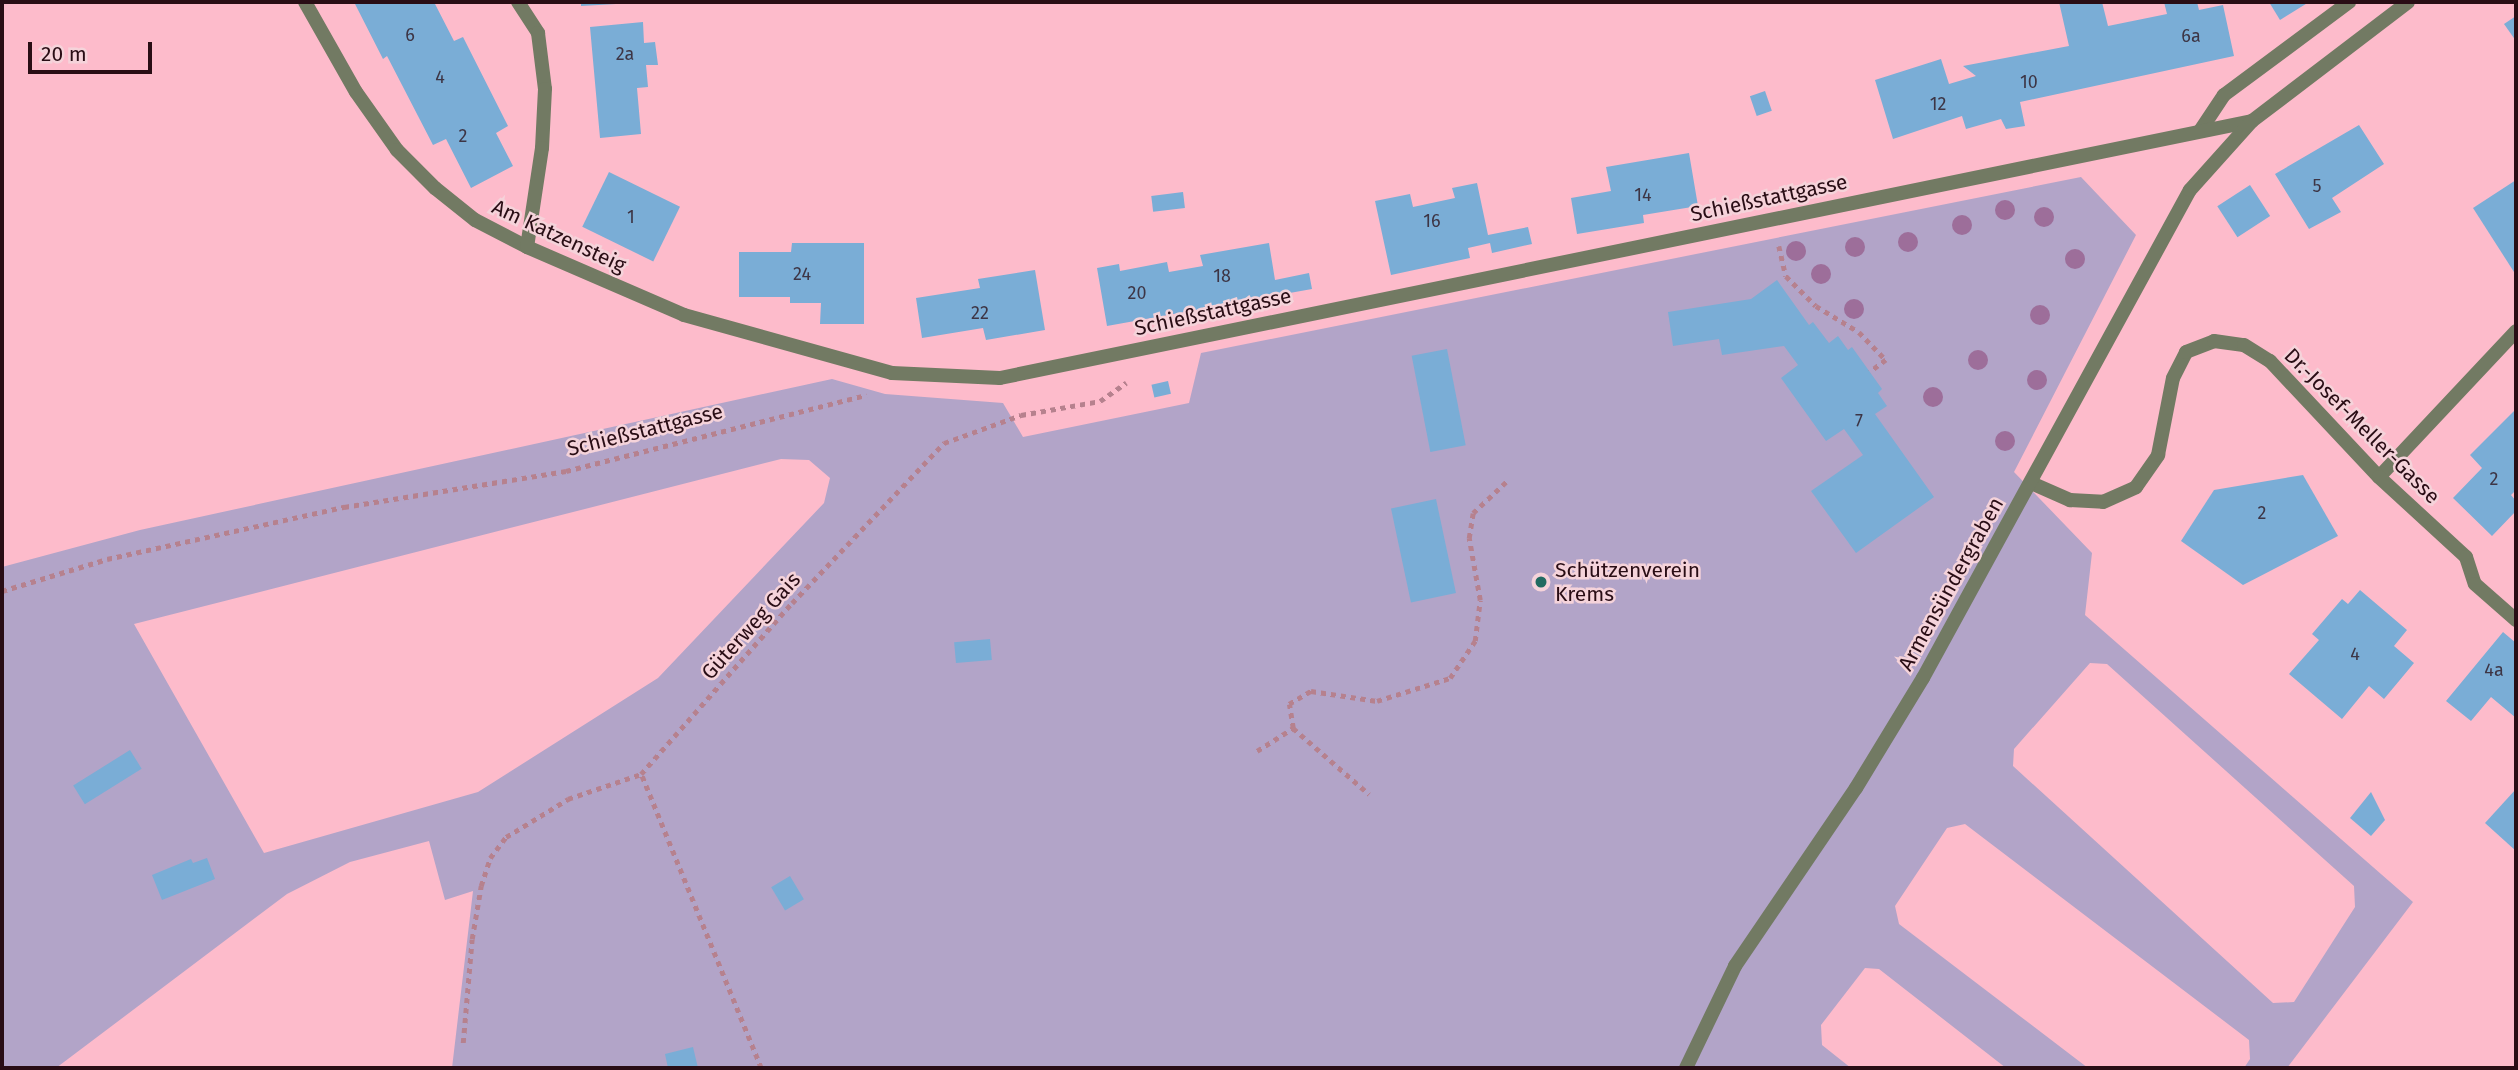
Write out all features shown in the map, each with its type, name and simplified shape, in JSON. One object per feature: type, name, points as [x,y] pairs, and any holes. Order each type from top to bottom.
[{"type":"street","name":"Am Katzensteig","points":[[305,2],[356,92],[397,150],[435,188],[475,220],[527,247],[684,314],[892,373]]},
{"type":"street","points":[[518,2],[538,33],[545,89],[542,148],[527,247]]},
{"type":"street","points":[[2200,131],[2224,95],[2349,2]]},
{"type":"street","name":"Schießstattgasse","points":[[892,373],[1000,378],[2252,121],[2407,2]]},
{"type":"street","name":"Armensündergraben","points":[[1686,1068],[1735,966],[1856,788],[1923,678],[2190,190],[2252,121]]},
{"type":"street","points":[[2379,477],[2516,331]]},
{"type":"street","name":"Dr.-Josef-Meller-Gasse","points":[[2031,483],[2070,500],[2103,502],[2136,487],[2158,456],[2173,378],[2186,352],[2214,341],[2244,345],[2270,361],[2379,477],[2466,557],[2475,584],[2516,620]]},
{"type":"path","points":[[1774,218],[1786,276],[1816,306],[1859,332],[1886,360],[1870,372]]},
{"type":"path","name":"Güterweg Gais","points":[[641,774],[792,603],[944,443],[1021,415],[1100,401],[1125,384],[1149,346]]},
{"type":"path","name":"Schießstattgasse","points":[[2,592],[121,556],[344,507],[565,471],[863,398],[892,373]]},
{"type":"path","points":[[1369,794],[1293,728],[1289,704],[1311,691],[1377,701],[1450,678],[1475,641],[1480,600],[1469,538],[1473,513],[1508,480]]},
{"type":"path","points":[[1257,751],[1293,728]]},
{"type":"path","points":[[463,1043],[472,939],[481,886],[490,858],[506,836],[568,799],[641,774],[761,1068]]},
{"type":"shaded area","points":[[2081,177],[2136,235],[2014,472],[2092,553],[2085,615],[2413,902],[2287,1068],[2244,1068],[2250,1059],[2249,1040],[1965,824],[1947,828],[1895,906],[1899,924],[2088,1068],[2006,1068],[1879,969],[1865,968],[1821,1025],[1822,1045],[1851,1068],[452,1068],[473,891],[445,900],[429,841],[350,862],[287,894],[56,1068],[2,1068],[2,567],[140,530],[832,379],[885,394],[1003,403],[1023,437],[1189,403],[1201,353]],"holes":[[[781,459],[809,460],[830,478],[824,503],[658,678],[478,792],[264,853],[134,624]],[[2090,663],[2107,664],[2354,886],[2355,907],[2294,1002],[2273,1003],[2013,766],[2014,749]]]},
{"type":"building","points":[[354,2],[434,2],[454,41],[463,37],[508,126],[496,133],[513,166],[471,188],[446,139],[433,145],[387,56],[383,59]]},
{"type":"building","points":[[581,2],[616,2],[616,4],[581,6]]},
{"type":"building","points":[[2059,2],[2102,2],[2108,26],[2167,14],[2164,2],[2197,2],[2199,10],[2223,5],[2234,56],[2020,102],[2025,126],[2006,129],[2001,119],[1966,129],[1962,116],[1893,139],[1875,80],[1941,59],[1949,84],[1976,76],[1963,66],[2069,46]]},
{"type":"building","points":[[2269,2],[2309,2],[2280,20]]},
{"type":"building","points":[[2516,16],[2516,41],[2504,24]]},
{"type":"building","points":[[643,22],[644,43],[655,42],[658,65],[646,65],[648,87],[637,88],[641,134],[600,138],[590,27]]},
{"type":"building","points":[[1765,91],[1772,111],[1757,116],[1750,96]]},
{"type":"building","points":[[2359,125],[2384,164],[2332,198],[2341,212],[2309,229],[2275,174]]},
{"type":"building","points":[[1689,153],[1698,206],[1643,215],[1644,223],[1577,234],[1571,198],[1611,191],[1606,167]]},
{"type":"building","points":[[609,172],[680,207],[653,261],[582,227]]},
{"type":"building","points":[[2516,180],[2516,271],[2514,272],[2473,208]]},
{"type":"building","points":[[1477,183],[1488,235],[1528,227],[1532,244],[1492,253],[1490,243],[1468,248],[1470,258],[1391,275],[1375,201],[1410,194],[1413,207],[1455,198],[1452,188]]},
{"type":"building","points":[[2250,185],[2270,216],[2237,237],[2217,206]]},
{"type":"building","points":[[1183,192],[1185,208],[1153,212],[1151,196]]},
{"type":"building","points":[[792,243],[864,243],[864,324],[820,324],[821,303],[790,303],[790,297],[739,297],[739,252],[791,252]]},
{"type":"building","points":[[1269,243],[1275,280],[1309,273],[1312,289],[1107,326],[1097,268],[1119,264],[1120,271],[1167,262],[1169,272],[1203,266],[1200,255]]},
{"type":"building","points":[[1035,270],[1045,330],[986,340],[983,328],[922,338],[916,298],[980,288],[978,279]]},
{"type":"building","points":[[1777,280],[1809,325],[1813,322],[1829,343],[1838,336],[1848,350],[1852,347],[1882,389],[1878,393],[1887,406],[1875,414],[1934,497],[1856,553],[1811,491],[1863,455],[1844,429],[1826,441],[1781,378],[1798,365],[1784,346],[1722,355],[1719,339],[1673,346],[1668,312],[1751,299]]},
{"type":"building","points":[[1447,349],[1466,445],[1430,452],[1412,356]]},
{"type":"building","points":[[1168,381],[1171,394],[1154,397],[1151,385]]},
{"type":"building","points":[[2516,409],[2516,490],[2511,495],[2516,501],[2516,511],[2492,536],[2453,498],[2482,468],[2470,455]]},
{"type":"building","points":[[2303,475],[2338,536],[2243,585],[2181,541],[2214,490]]},
{"type":"building","points":[[1436,499],[1456,593],[1411,602],[1391,509]]},
{"type":"building","points":[[2360,590],[2407,630],[2394,646],[2414,663],[2384,699],[2369,686],[2342,719],[2289,674],[2319,640],[2312,634],[2342,599],[2348,604]]},
{"type":"building","points":[[2503,632],[2516,643],[2516,718],[2491,697],[2471,721],[2446,701]]},
{"type":"building","points":[[990,639],[992,660],[956,663],[954,642]]},
{"type":"building","points":[[130,750],[142,769],[85,804],[73,786]]},
{"type":"building","points":[[2516,789],[2516,851],[2485,823]]},
{"type":"building","points":[[2371,792],[2385,820],[2371,836],[2350,818]]},
{"type":"building","points":[[207,858],[215,879],[162,900],[152,875],[191,859],[193,863]]},
{"type":"building","points":[[790,876],[804,899],[785,910],[771,887]]},
{"type":"building","points":[[693,1047],[698,1068],[668,1068],[665,1054]]},
{"type":"place","name":"Schützenverein Krems","points":[[1541,582]]}]
